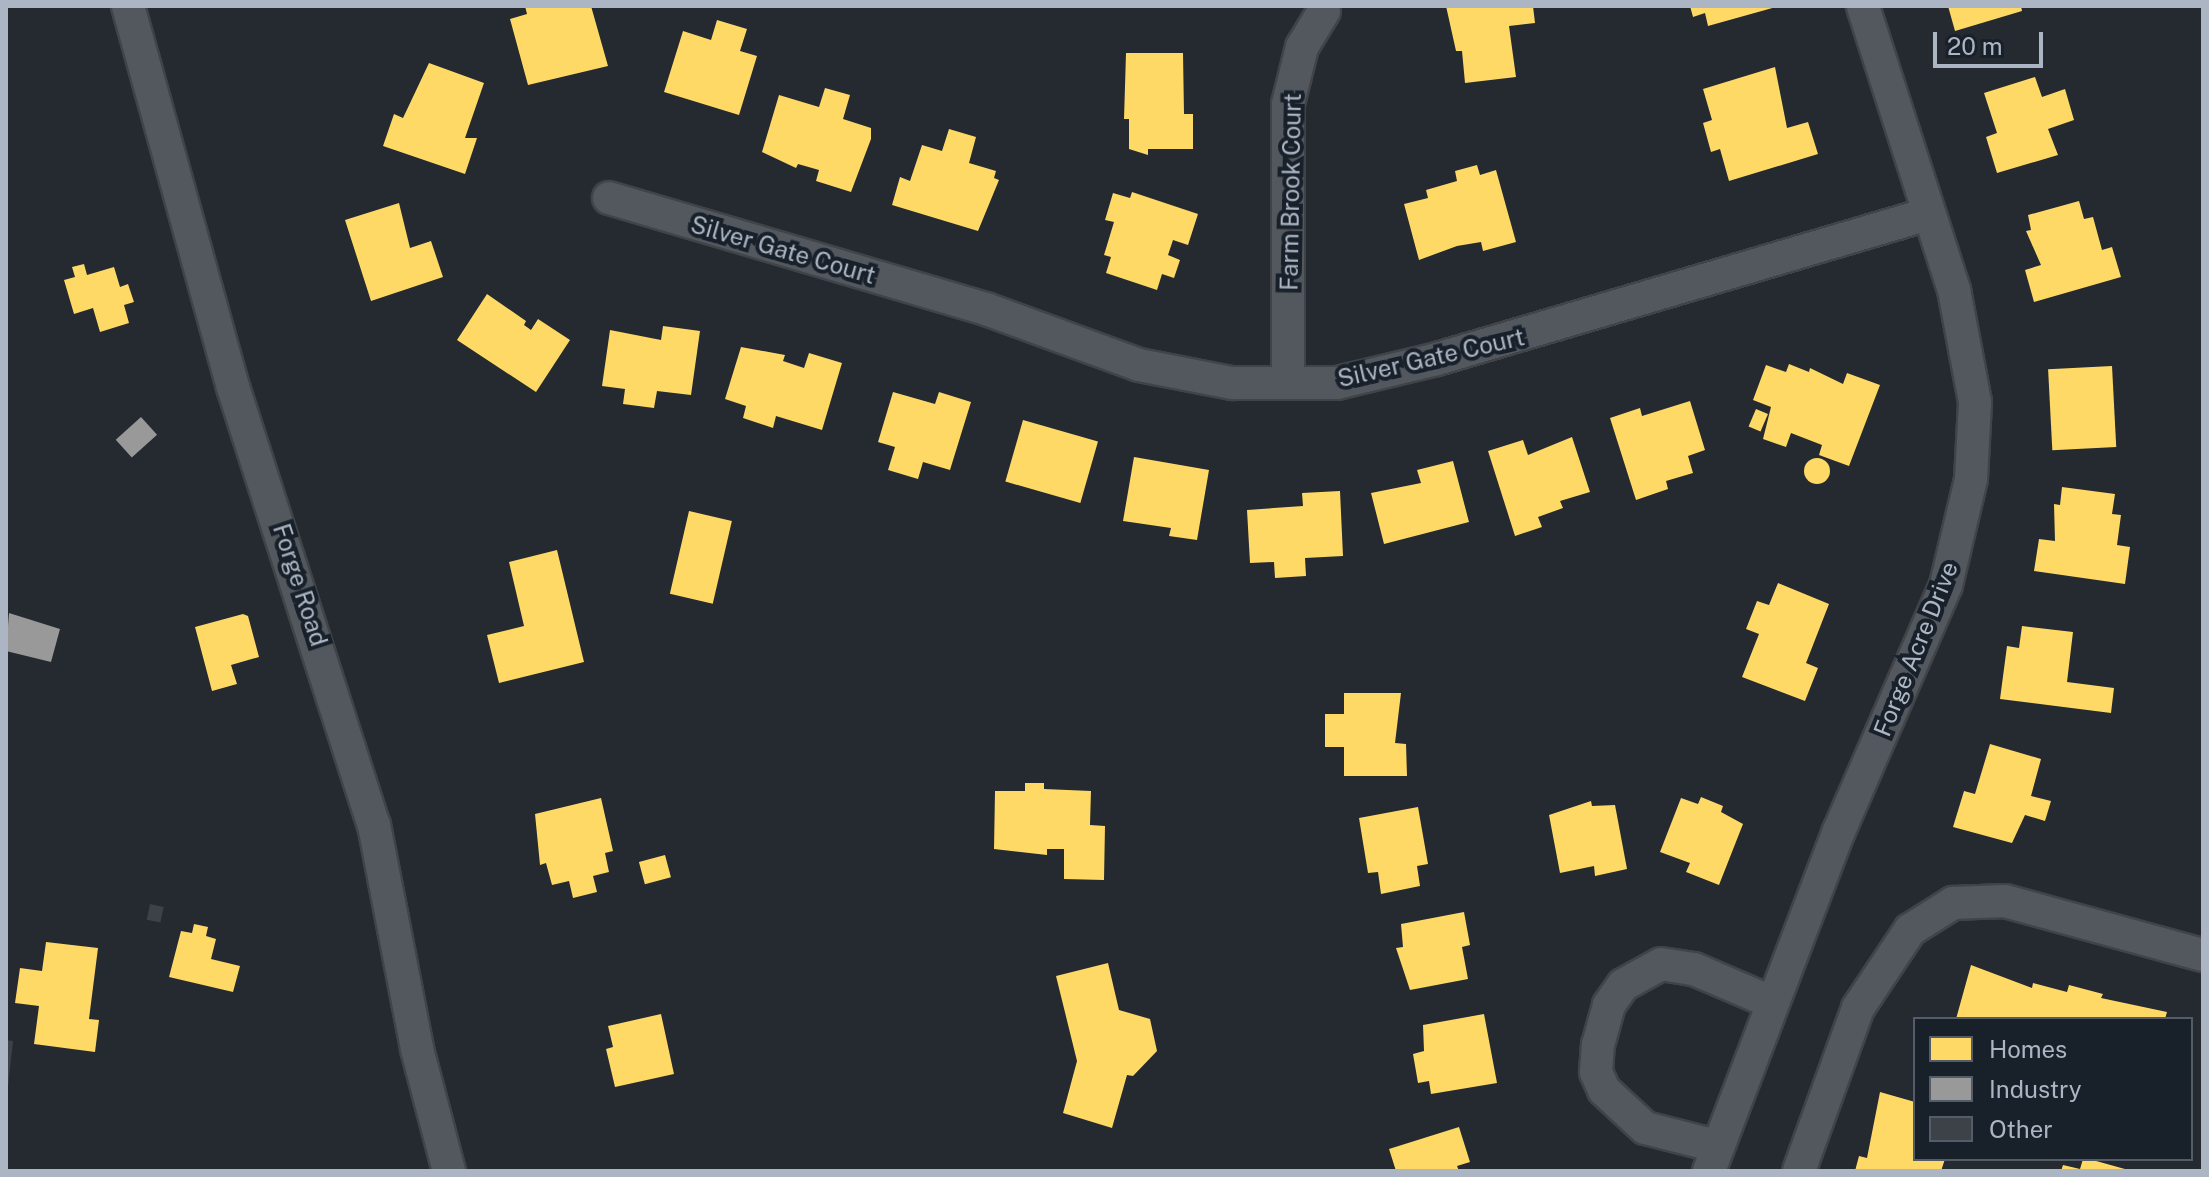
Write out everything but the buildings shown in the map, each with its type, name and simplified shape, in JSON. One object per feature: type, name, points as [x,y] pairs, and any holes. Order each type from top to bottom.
[{"type":"street","name":"Forge Road","points":[[128,6],[233,387],[374,825],[417,1049],[449,1171]]},
{"type":"street","name":"Forge Acre Drive","points":[[1771,1002],[1694,969],[1661,964],[1623,985],[1609,1005],[1598,1045],[1596,1072],[1604,1090],[1645,1128],[1712,1159],[1771,1002],[1913,651],[1946,585],[1971,479],[1975,402],[1954,290],[1863,6]]},
{"type":"street","name":"Farm Brook Court","points":[[1288,381],[1288,104],[1302,47],[1324,11]]},
{"type":"street","name":"Silver Gate Court","points":[[609,198],[986,309],[1139,365],[1232,383],[1337,383],[1437,359],[1928,214]]},
{"type":"street","points":[[1799,1171],[1858,1008],[1910,930],[1953,903],[2005,901],[2203,955]]}]
